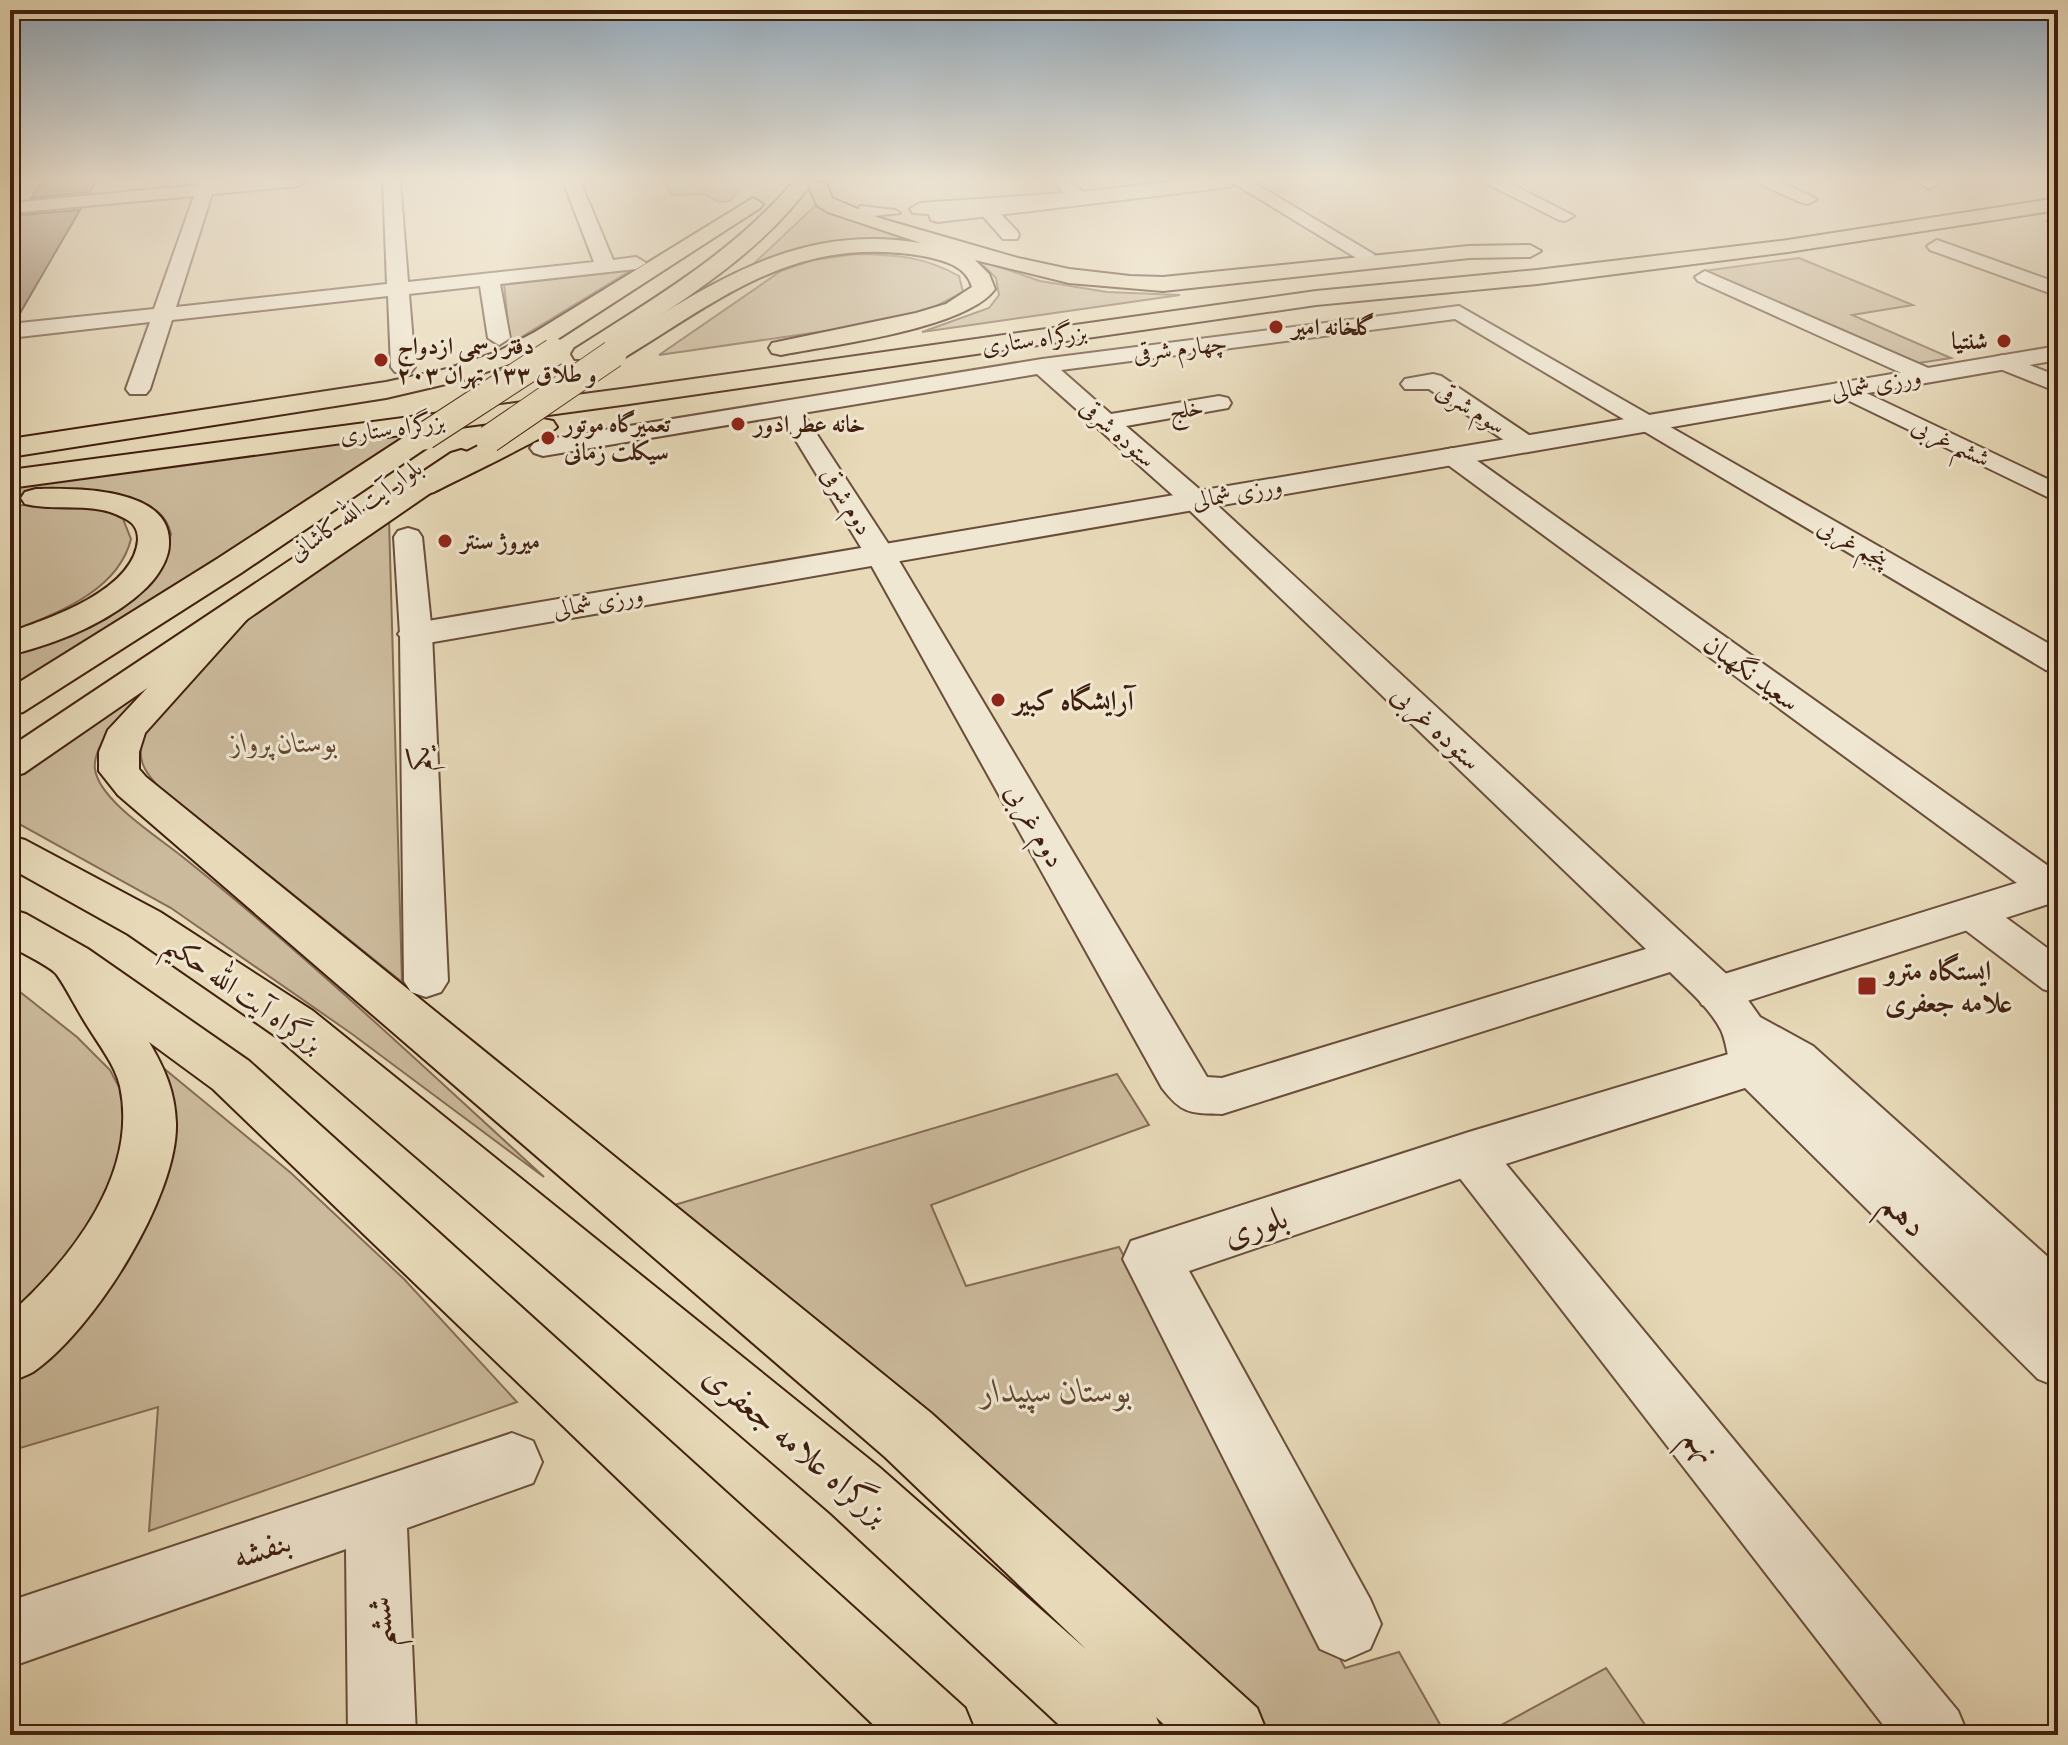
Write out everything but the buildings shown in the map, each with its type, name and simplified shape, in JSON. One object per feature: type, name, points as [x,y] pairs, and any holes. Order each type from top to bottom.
[{"type":"main road","name":"بلوار آیت الله کاشانی","points":[[10,448],[386,390],[467,370],[506,357],[544,337],[660,262]]},
{"type":"main road","name":"بلوار آیت الله کاشانی","points":[[10,704],[229,566],[554,352],[683,262]]},
{"type":"main road","name":"بلوار آیت الله کاشانی","points":[[10,738],[474,438],[584,354],[720,262]]},
{"type":"main road","points":[[613,354],[742,262]]},
{"type":"main road","points":[[423,486],[474,438],[762,267],[775,262]]},
{"type":"main road","points":[[698,369],[954,309],[984,289],[982,276],[965,262]]},
{"type":"main road","name":"بزرگراه ستاری","points":[[1008,262],[1047,274],[1115,284],[1194,282],[1373,262]]},
{"type":"main road","name":"بزرگراه ستاری","points":[[10,458],[698,369],[1449,262]]},
{"type":"main road","name":"بزرگراه ستاری","points":[[10,479],[629,396],[1316,298],[1655,262]]},
{"type":"main road","points":[[10,765],[423,486],[519,436],[582,418],[1419,299],[1537,277]]},
{"type":"main road","points":[[10,499],[74,497],[121,505],[140,514],[153,525],[156,540],[150,559],[137,578],[117,594],[52,629],[10,644]]},
{"type":"main road","points":[[233,616],[127,730],[119,752],[119,771],[132,786],[908,1435],[1230,1735]]},
{"type":"main road","name":"بزرگراه آیت الله حکیم","points":[[10,850],[144,923],[295,1024],[460,1163]]},
{"type":"main road","points":[[10,925],[71,961],[231,1075],[938,1735]]},
{"type":"main road","points":[[10,1353],[78,1288],[111,1237],[144,1168],[149,1118],[145,1084],[71,961]]},
{"type":"main road","name":"بزرگراه علامه جعفری","points":[[460,1163],[855,1490],[1126,1735]]},
{"type":"street","points":[[138,389],[181,262]]},
{"type":"street","points":[[396,262],[403,367]]},
{"type":"street","points":[[1982,262],[2058,290]]},
{"type":"street","points":[[10,331],[636,263]]},
{"type":"street","points":[[1705,277],[1925,375]]},
{"type":"street","points":[[489,279],[499,338]]},
{"type":"street","name":"چهارم شرقی","points":[[543,448],[1042,366],[1459,312],[1648,423]]},
{"type":"street","name":"ورزی شمالی","points":[[416,634],[2058,353]]},
{"type":"street","points":[[2003,362],[2058,385]]},
{"type":"street","name":"ستوده شرقی","points":[[1042,366],[1195,500]]},
{"type":"street","name":"سوم شرقی","points":[[1413,384],[1433,381],[1526,444]]},
{"type":"street","name":"ششم غربی","points":[[1843,389],[2058,494]]},
{"type":"street","name":"خلج","points":[[1106,422],[1219,403]]},
{"type":"street","name":"دوم شرقی","points":[[788,408],[880,554]]},
{"type":"street","name":"پنجم غربی","points":[[1648,423],[2058,663]]},
{"type":"street","name":"سعید نگهبان","points":[[1453,456],[2054,886]]},
{"type":"street","name":"ستوده غربی","points":[[1195,500],[1678,954],[1753,1036]]},
{"type":"street","name":"یکم","points":[[408,537],[416,634],[426,981]]},
{"type":"street","name":"دوم غربی","points":[[880,554],[1179,1075],[1194,1095],[1222,1096],[1678,954]]},
{"type":"street","name":"بلوری","points":[[1345,1624],[1152,1259],[1469,1154],[1753,1036],[1971,913],[2054,886]]},
{"type":"street","points":[[1971,913],[2058,978]]},
{"type":"street","name":"دهم","points":[[1753,1036],[2058,1300]]},
{"type":"street","name":"دهم","points":[[1753,1036],[2058,1361]]},
{"type":"street","name":"نهم","points":[[1469,1154],[1934,1735]]},
{"type":"street","name":"بنفشه","points":[[10,1634],[512,1462]]},
{"type":"street","name":"ششم","points":[[376,1509],[382,1735]]},
{"type":"green space","points":[[755,262],[784,262],[748,269]]},
{"type":"green space","points":[[806,262],[927,262],[959,276],[963,292],[929,310],[888,322],[659,355],[781,271]]},
{"type":"green space","points":[[976,262],[986,262],[1040,281],[1107,292],[1180,295],[922,332],[989,308],[999,295],[996,278]]},
{"type":"green space","points":[[1767,262],[1810,262],[1913,305],[1852,315],[1951,358],[1913,364],[1704,271]]},
{"type":"green space","points":[[633,269],[510,344],[504,284]]},
{"type":"green space","points":[[419,431],[10,694],[10,652],[163,559],[171,534],[159,513],[129,501],[65,494],[10,495],[10,487]]},
{"type":"green space","points":[[38,504],[104,509],[123,519],[131,539],[124,557],[99,587],[65,608],[10,632],[10,506]]},
{"type":"green space","name":"بوستان پرواز","points":[[389,519],[402,982],[158,786],[145,769],[141,757],[142,736],[246,619]]},
{"type":"green space","points":[[160,676],[119,720],[101,745],[95,769],[107,794],[322,974],[544,1177],[352,1034],[171,908],[10,819],[10,778]]},
{"type":"green space","points":[[10,984],[77,1037],[110,1070],[128,1113],[129,1154],[104,1218],[10,1327]]},
{"type":"green space","points":[[150,1057],[291,1173],[404,1279],[517,1402],[149,1531],[158,1407],[10,1451],[10,1385],[61,1338],[109,1284],[130,1255],[160,1192],[171,1132],[165,1101]]},
{"type":"green space","name":"بوستان سپیدار","points":[[1117,1074],[1149,1125],[931,1205],[966,1286],[1119,1247],[1345,1668],[1399,1652],[1446,1735],[1252,1735],[671,1206]]},
{"type":"green space","points":[[1606,1668],[1652,1735],[1483,1735]]},
{"type":"place","name":"گلخانه امیر","points":[[1276,327]]},
{"type":"place","name":"شنتیا","points":[[2004,341]]},
{"type":"place","name":"دفتر رسمی ازدواج ۲۰۳ و طلاق ۱۳۳ تهران","points":[[381,360]]},
{"type":"place","name":"خانه عطر ادور","points":[[738,424]]},
{"type":"place","name":"تعمیرگاه موتور سیکلت زمانی","points":[[548,438]]},
{"type":"place","name":"میروژ سنتر","points":[[445,541]]},
{"type":"place","name":"آرایشگاه کبیر","points":[[998,700]]},
{"type":"place","name":"ایستگاه مترو علامه جعفری","points":[[1867,986]]}]
